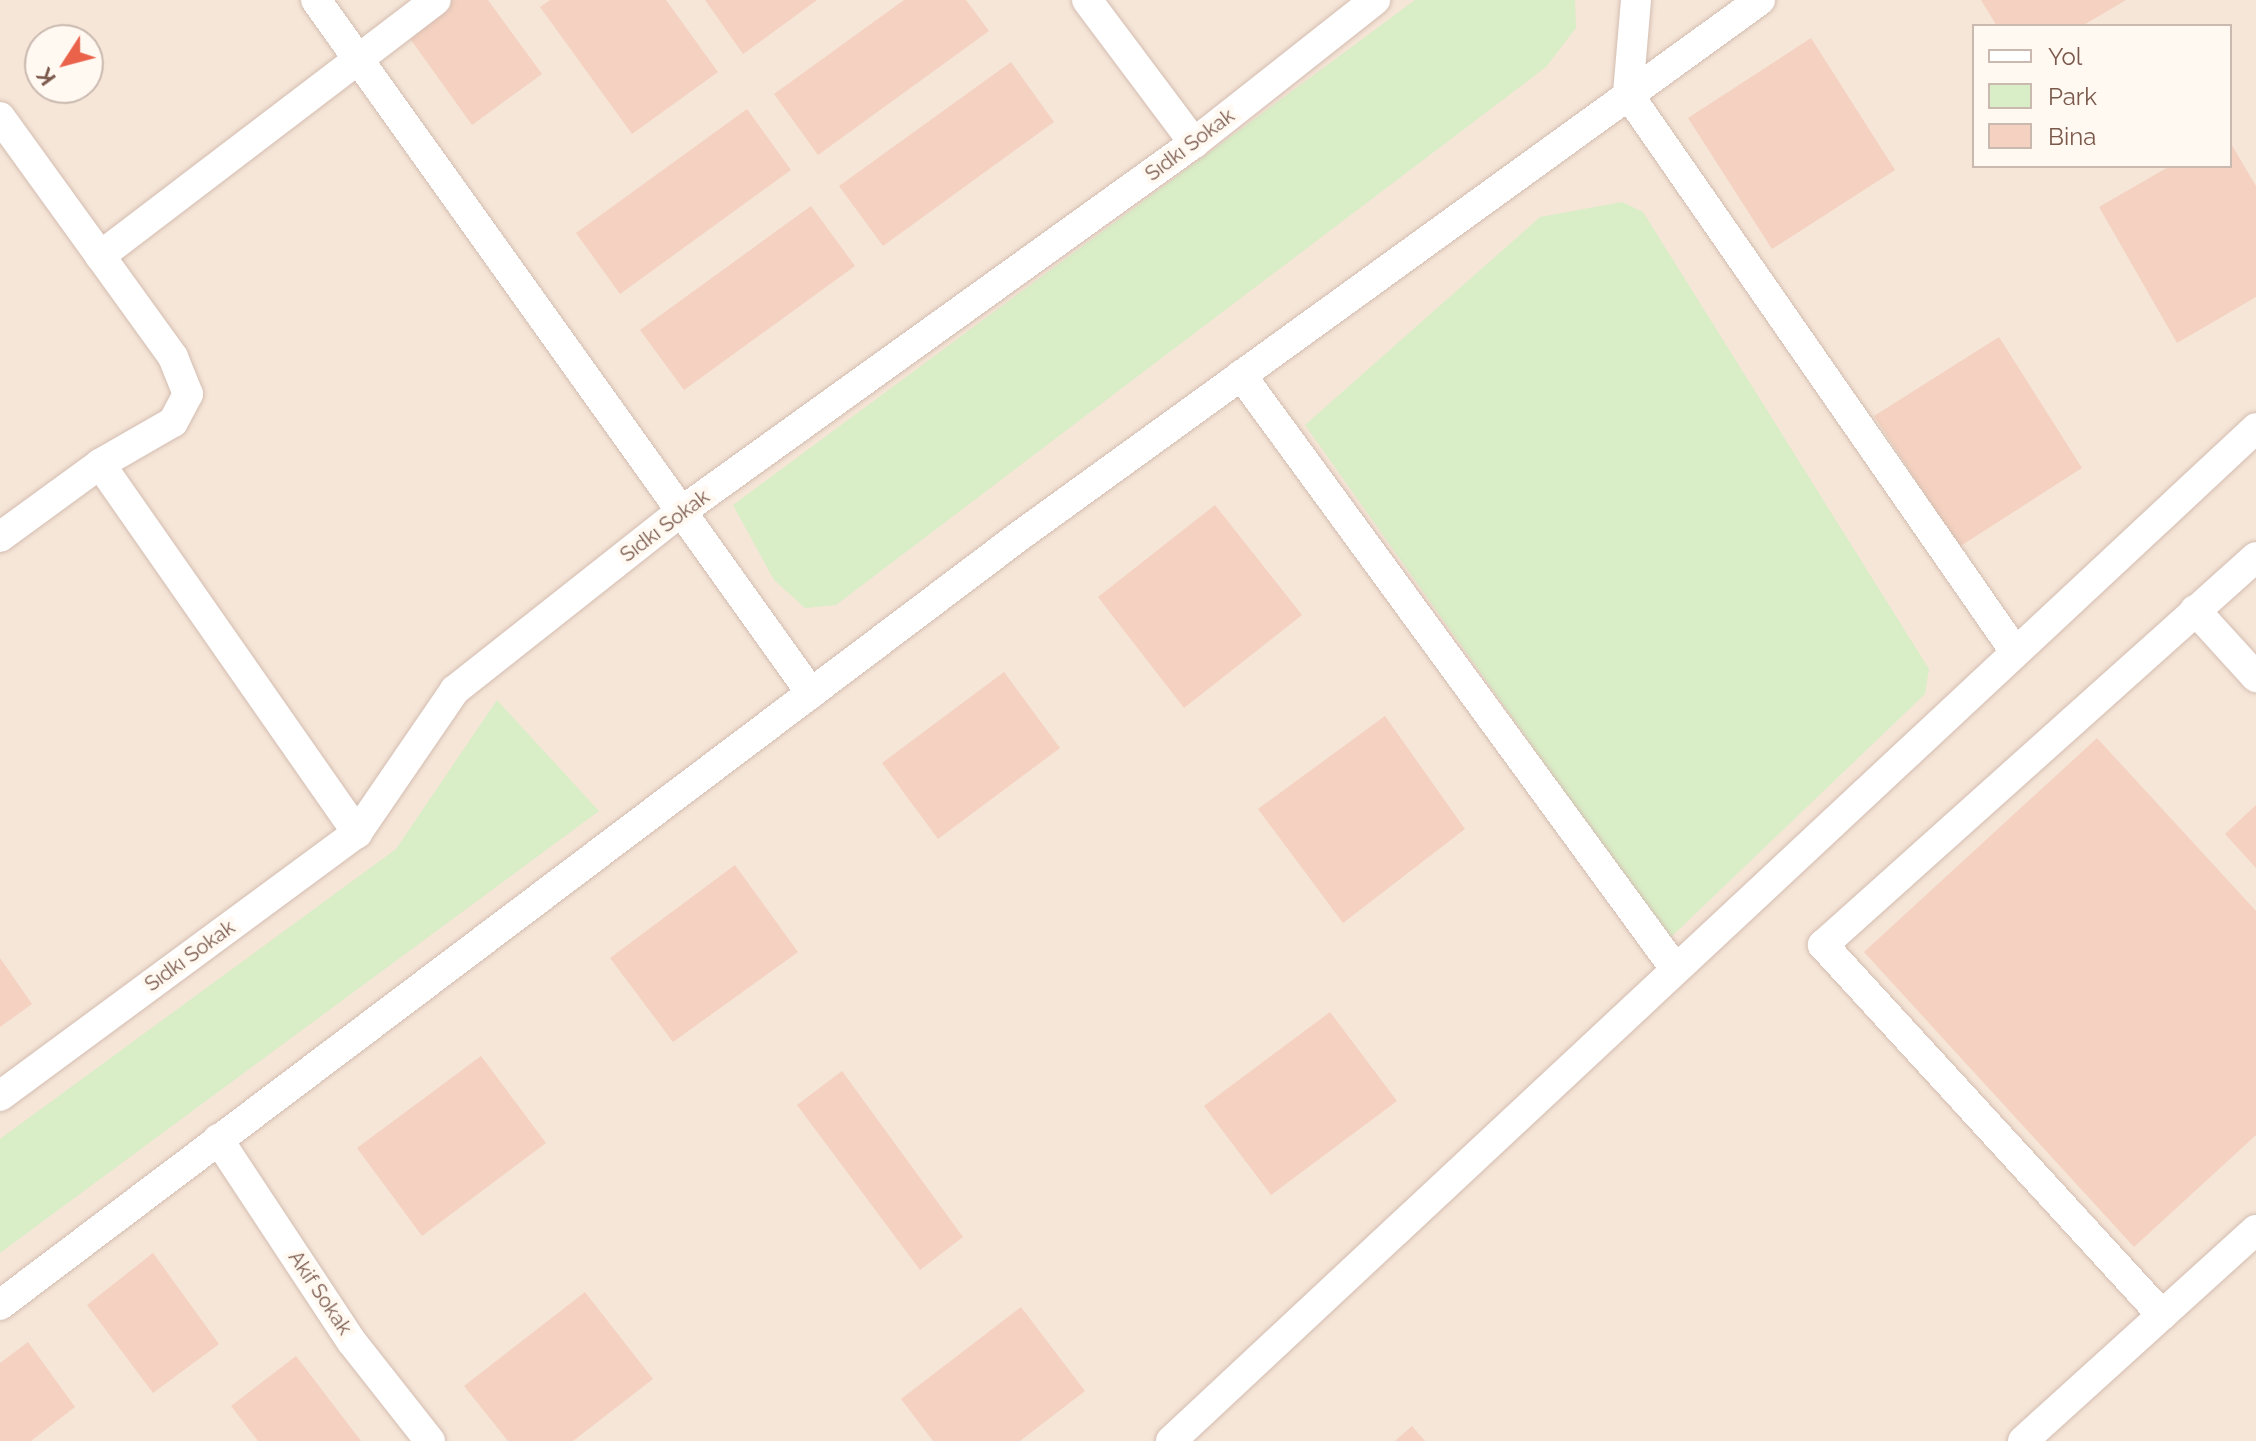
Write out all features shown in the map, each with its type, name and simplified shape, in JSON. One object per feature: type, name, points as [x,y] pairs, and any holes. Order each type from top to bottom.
[{"type":"street","points":[[316,0],[811,693]]},
{"type":"street","points":[[100,256],[436,0]]},
{"type":"street","points":[[1087,0],[1194,143]]},
{"type":"street","name":"Sıdkı Sokak","points":[[0,1096],[357,833],[455,690],[682,511],[1194,143],[1375,0]]},
{"type":"street","points":[[1636,0],[1628,94],[2014,650]]},
{"type":"street","points":[[0,1305],[811,693],[1241,375],[1760,0]]},
{"type":"street","points":[[0,117],[173,357],[188,394],[173,422],[100,464],[0,537]]},
{"type":"street","points":[[1241,375],[1674,967]]},
{"type":"street","points":[[1171,1441],[1674,967],[2256,428]]},
{"type":"street","points":[[100,464],[357,833]]},
{"type":"street","points":[[2162,1315],[1823,945],[2256,557]]},
{"type":"street","points":[[2195,610],[2256,677]]},
{"type":"street","name":"Akif Sokak","points":[[218,1139],[352,1342],[430,1441]]},
{"type":"street","points":[[2023,1441],[2256,1230]]},
{"type":"shaded area","points":[[0,0],[2256,0],[2256,1441],[0,1441]]},
{"type":"green space","points":[[1415,0],[1575,0],[1576,28],[1546,67],[836,605],[805,608],[774,580],[733,505]]},
{"type":"green space","points":[[1622,202],[1643,212],[1929,669],[1925,694],[1669,939],[1305,425],[1540,217]]},
{"type":"green space","points":[[497,700],[599,811],[0,1253],[0,1139],[396,849]]},
{"type":"building","points":[[452,0],[488,0],[542,74],[472,125],[406,33]]},
{"type":"building","points":[[550,0],[666,0],[718,72],[632,134],[540,7]]},
{"type":"building","points":[[705,0],[817,0],[743,54]]},
{"type":"building","points":[[904,0],[966,0],[989,31],[818,155],[774,94]]},
{"type":"building","points":[[1981,0],[2126,0],[2085,24],[1996,24]]},
{"type":"building","points":[[1811,38],[1895,170],[1772,249],[1688,118]]},
{"type":"building","points":[[1011,62],[1054,122],[883,246],[839,186]]},
{"type":"building","points":[[747,109],[791,170],[620,294],[576,233]]},
{"type":"building","points":[[2232,145],[2256,186],[2256,297],[2177,343],[2099,207],[2167,168],[2232,168]]},
{"type":"building","points":[[811,206],[855,266],[684,390],[640,330]]},
{"type":"building","points":[[1999,337],[2082,468],[1959,547],[1874,416]]},
{"type":"building","points":[[1215,505],[1302,615],[1184,708],[1098,597]]},
{"type":"building","points":[[1004,672],[1060,748],[938,839],[882,763]]},
{"type":"building","points":[[1385,716],[1465,829],[1343,923],[1258,809]]},
{"type":"building","points":[[2097,738],[2256,911],[2256,1135],[2134,1247],[1864,952]]},
{"type":"building","points":[[2256,805],[2256,868],[2225,834]]},
{"type":"building","points":[[735,865],[798,952],[673,1042],[610,958]]},
{"type":"building","points":[[0,958],[32,1004],[0,1027]]},
{"type":"building","points":[[1330,1012],[1397,1101],[1271,1195],[1204,1106]]},
{"type":"building","points":[[481,1056],[546,1143],[422,1236],[357,1148]]},
{"type":"building","points":[[842,1071],[963,1237],[920,1270],[797,1105]]},
{"type":"building","points":[[153,1253],[219,1344],[153,1393],[87,1305]]},
{"type":"building","points":[[585,1292],[653,1379],[573,1441],[508,1441],[464,1386]]},
{"type":"building","points":[[1021,1307],[1085,1391],[1020,1441],[933,1441],[901,1399]]},
{"type":"building","points":[[28,1342],[75,1407],[31,1441],[0,1441],[0,1363]]},
{"type":"building","points":[[296,1356],[361,1441],[258,1441],[231,1406]]},
{"type":"building","points":[[1412,1426],[1425,1441],[1395,1441]]}]
